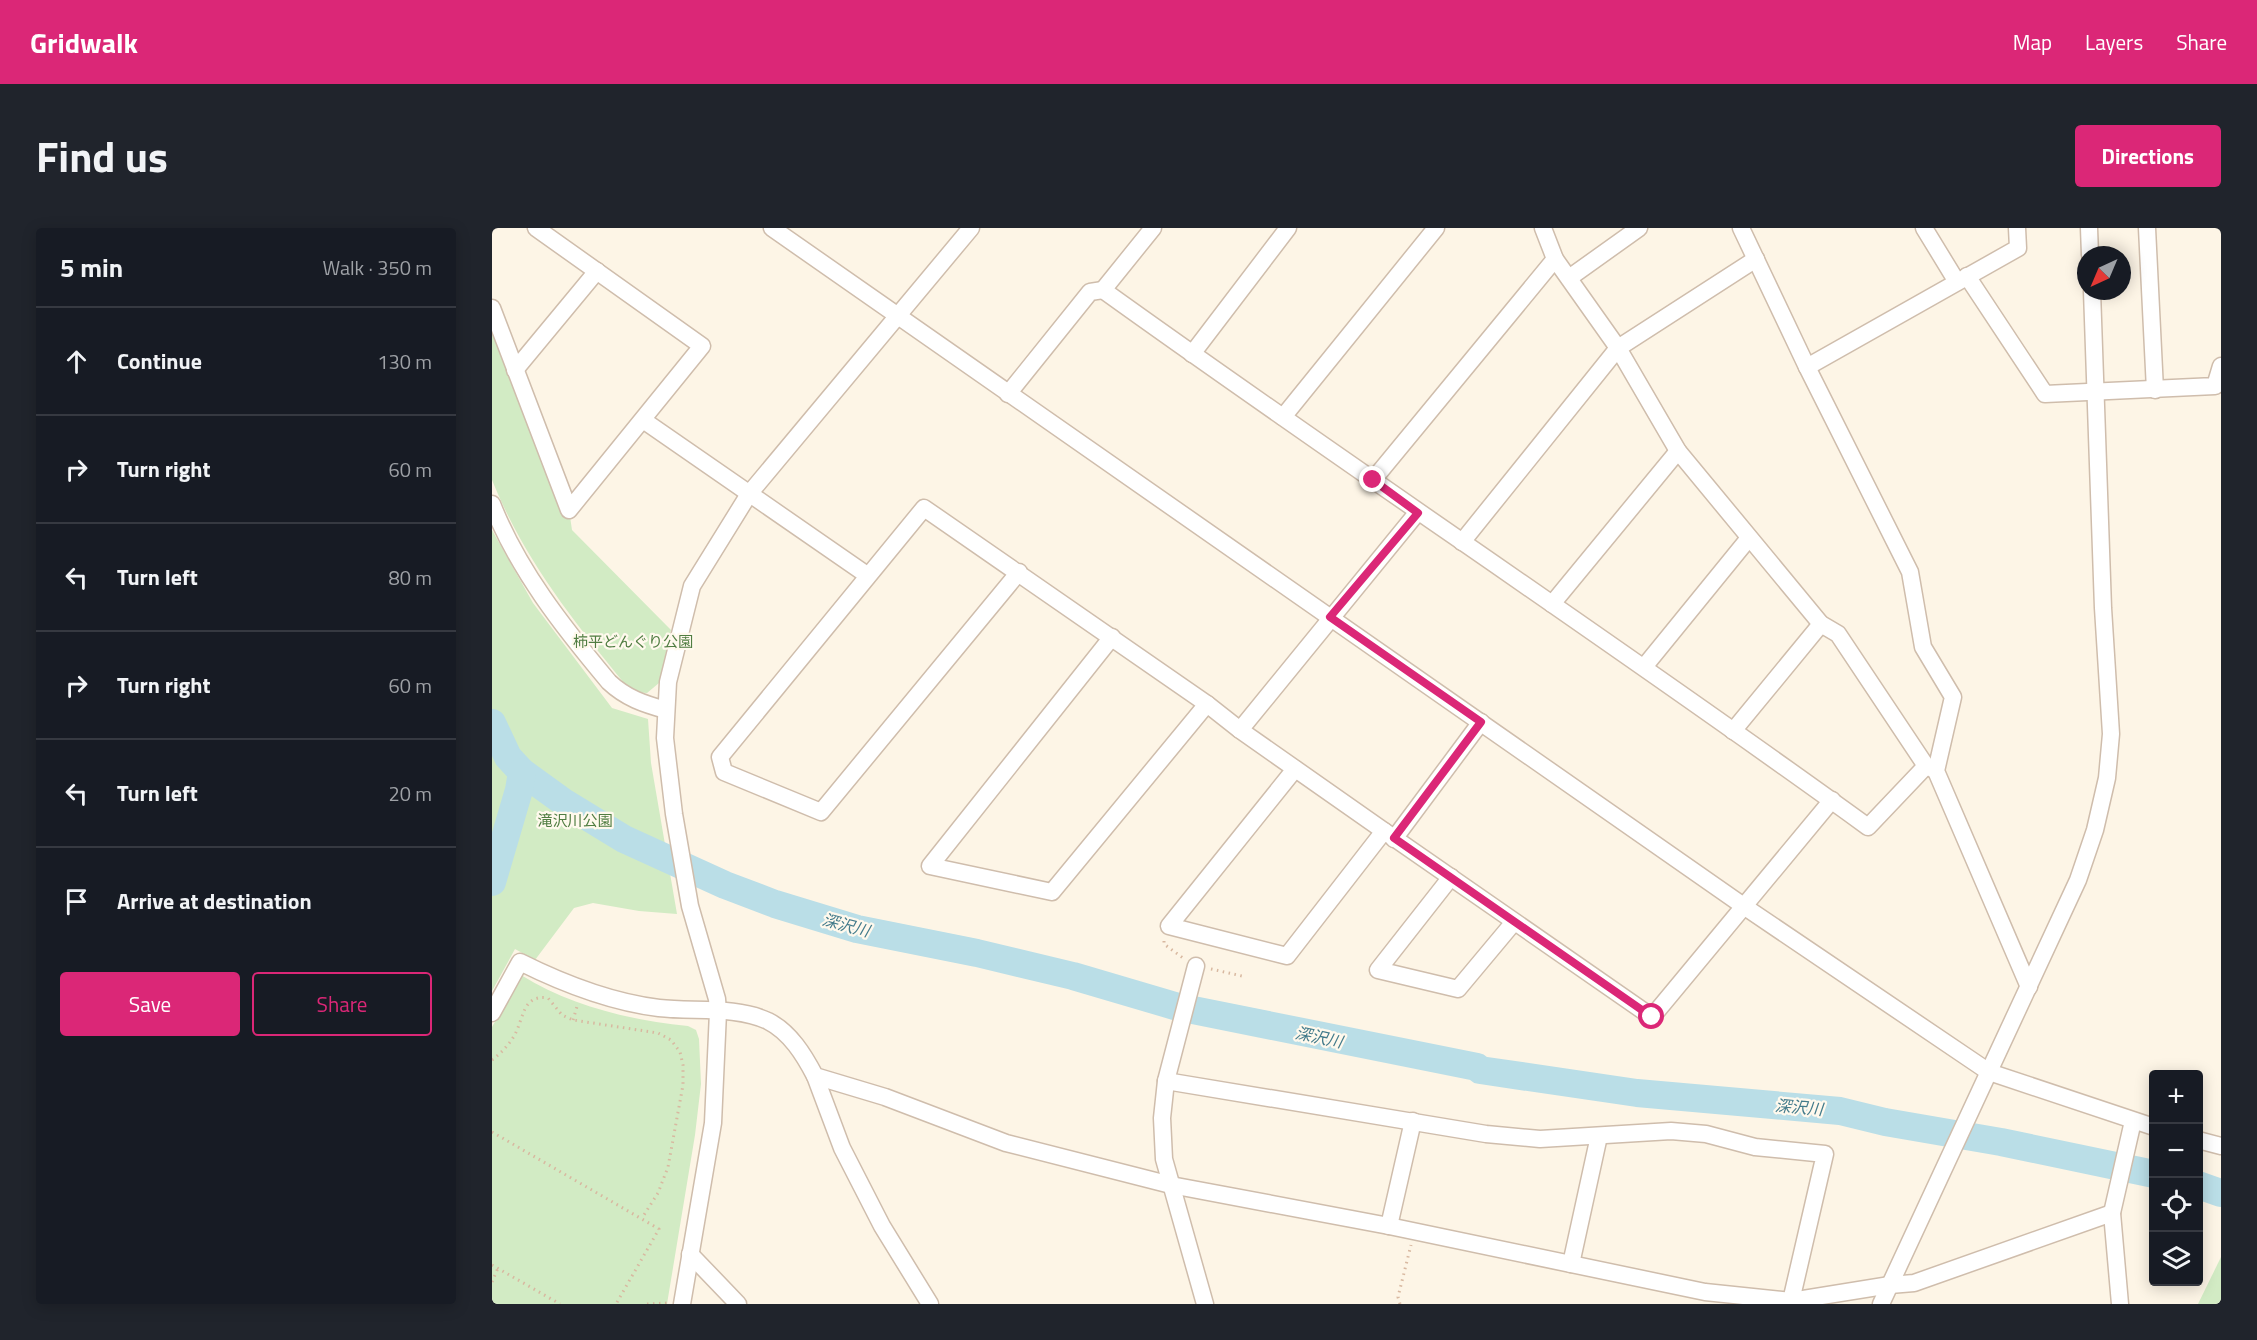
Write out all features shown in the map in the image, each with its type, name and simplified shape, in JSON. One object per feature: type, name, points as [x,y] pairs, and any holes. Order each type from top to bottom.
[{"type":"street","points":[[492,308],[569,510],[702,346],[536,228]]},
{"type":"street","points":[[772,228],[1745,908],[1989,1072],[2149,1126]]},
{"type":"street","points":[[682,1304],[713,1123],[718,1012],[717,999],[693,919],[674,814],[665,738],[668,682],[692,586],[748,494],[971,228]]},
{"type":"street","points":[[1008,394],[1090,292],[1103,290],[1153,228]]},
{"type":"street","points":[[1192,354],[1288,228]]},
{"type":"street","points":[[1283,417],[1436,228]]},
{"type":"street","points":[[1543,228],[1555,259],[1618,348],[1678,451],[1821,624],[1838,634],[1931,768],[2029,987]]},
{"type":"street","points":[[1569,278],[1639,228]]},
{"type":"street","points":[[1103,290],[1418,513],[1644,667],[1868,827],[1931,768],[1953,697],[1923,647],[1910,572],[1807,367],[1741,228]]},
{"type":"street","points":[[1924,228],[2045,394],[2216,387],[2221,366]]},
{"type":"street","points":[[1807,367],[2018,248],[2017,228]]},
{"type":"street","points":[[2089,228],[2090,246]]},
{"type":"street","points":[[2147,228],[2155,390]]},
{"type":"street","points":[[1373,480],[1555,259]]},
{"type":"street","points":[[1462,542],[1618,348],[1756,259]]},
{"type":"street","points":[[515,370],[597,271]]},
{"type":"street","points":[[1881,1304],[2078,880],[2095,830],[2107,778],[2111,734],[2103,608],[2092,300]]},
{"type":"street","points":[[643,420],[867,575]]},
{"type":"street","points":[[1552,604],[1678,451]]},
{"type":"street","points":[[492,504],[503,531],[529,577],[609,682],[622,694],[640,703],[666,710]]},
{"type":"street","points":[[1019,572],[821,813],[724,772],[720,757],[924,508],[1019,572],[1112,637],[1207,704],[1239,730],[1652,1017],[1745,908],[1832,800]]},
{"type":"street","points":[[1239,730],[1418,513]]},
{"type":"street","points":[[1644,667],[1749,538]]},
{"type":"street","points":[[1733,731],[1821,624]]},
{"type":"street","points":[[1112,637],[930,866],[1052,892],[1207,704]]},
{"type":"street","points":[[1295,769],[1169,926],[1287,956],[1481,722]]},
{"type":"street","points":[[1450,877],[1378,970],[1458,989],[1514,922]]},
{"type":"street","points":[[492,1013],[520,962],[585,991],[634,1003],[660,1008],[753,1015],[771,1022],[788,1036],[804,1055],[815,1076],[842,1148],[852,1168],[882,1227],[930,1304]]},
{"type":"street","points":[[1196,966],[1166,1081],[1162,1118],[1164,1159],[1205,1304]]},
{"type":"street","points":[[815,1076],[885,1097],[1006,1143],[1172,1185],[1389,1226],[1706,1292],[1790,1303],[1890,1285],[1914,1283],[2113,1212]]},
{"type":"street","points":[[1166,1081],[1486,1134],[1540,1138],[1682,1132],[1706,1134],[1755,1147],[1825,1154],[1790,1303]]},
{"type":"street","points":[[1389,1226],[1413,1121]]},
{"type":"street","points":[[2120,1304],[2113,1212],[2133,1122]]},
{"type":"street","points":[[1571,1264],[1599,1136]]},
{"type":"street","points":[[2203,1141],[2221,1146]]},
{"type":"street","points":[[690,1254],[738,1304]]},
{"type":"path","points":[[492,1060],[506,1048],[514,1036],[525,1008],[531,1000],[539,997],[548,998],[562,1015],[573,1020],[658,1032],[671,1040],[680,1052],[683,1065],[683,1085],[668,1167],[658,1193],[642,1218]]},
{"type":"path","points":[[573,1020],[578,1003],[583,998]]},
{"type":"path","points":[[492,1132],[659,1228],[616,1304]]},
{"type":"path","points":[[1400,1304],[1398,1297],[1414,1232]]},
{"type":"path","points":[[492,1265],[560,1304]]},
{"type":"path","points":[[492,1282],[498,1268]]},
{"type":"path","points":[[647,1304],[670,1304]]},
{"type":"green space","name":"柿平どんぐり公園","points":[[492,314],[569,510],[572,530],[671,630],[659,683],[647,693],[634,692],[624,683],[567,611],[519,536],[492,480]]},
{"type":"green space","name":"滝沢川公園","points":[[492,530],[533,603],[612,708],[648,719],[651,763],[677,914],[639,911],[593,903],[574,908],[535,960],[515,949],[492,991]]},
{"type":"green space","points":[[521,975],[560,995],[601,1010],[644,1020],[688,1026],[696,1030],[699,1039],[701,1084],[695,1135],[667,1304],[492,1304],[492,1027]]},
{"type":"green space","points":[[2221,1257],[2221,1304],[2198,1304]]},
{"type":"waterway","name":"深沢川","points":[[492,723],[508,757],[522,772],[565,803],[624,839],[725,885],[775,904],[857,929],[977,953],[1073,976],[1178,1007],[1477,1067],[1480,1070],[1637,1093],[1840,1111],[1885,1122],[2001,1142],[2149,1173]]},
{"type":"waterway","points":[[492,882],[519,790],[522,772]]},
{"type":"waterway","name":"深沢川","points":[[2203,1187],[2221,1193]]},
{"type":"route","points":[[1373,480],[1418,513],[1330,617],[1481,722],[1394,838],[1652,1017]]}]
